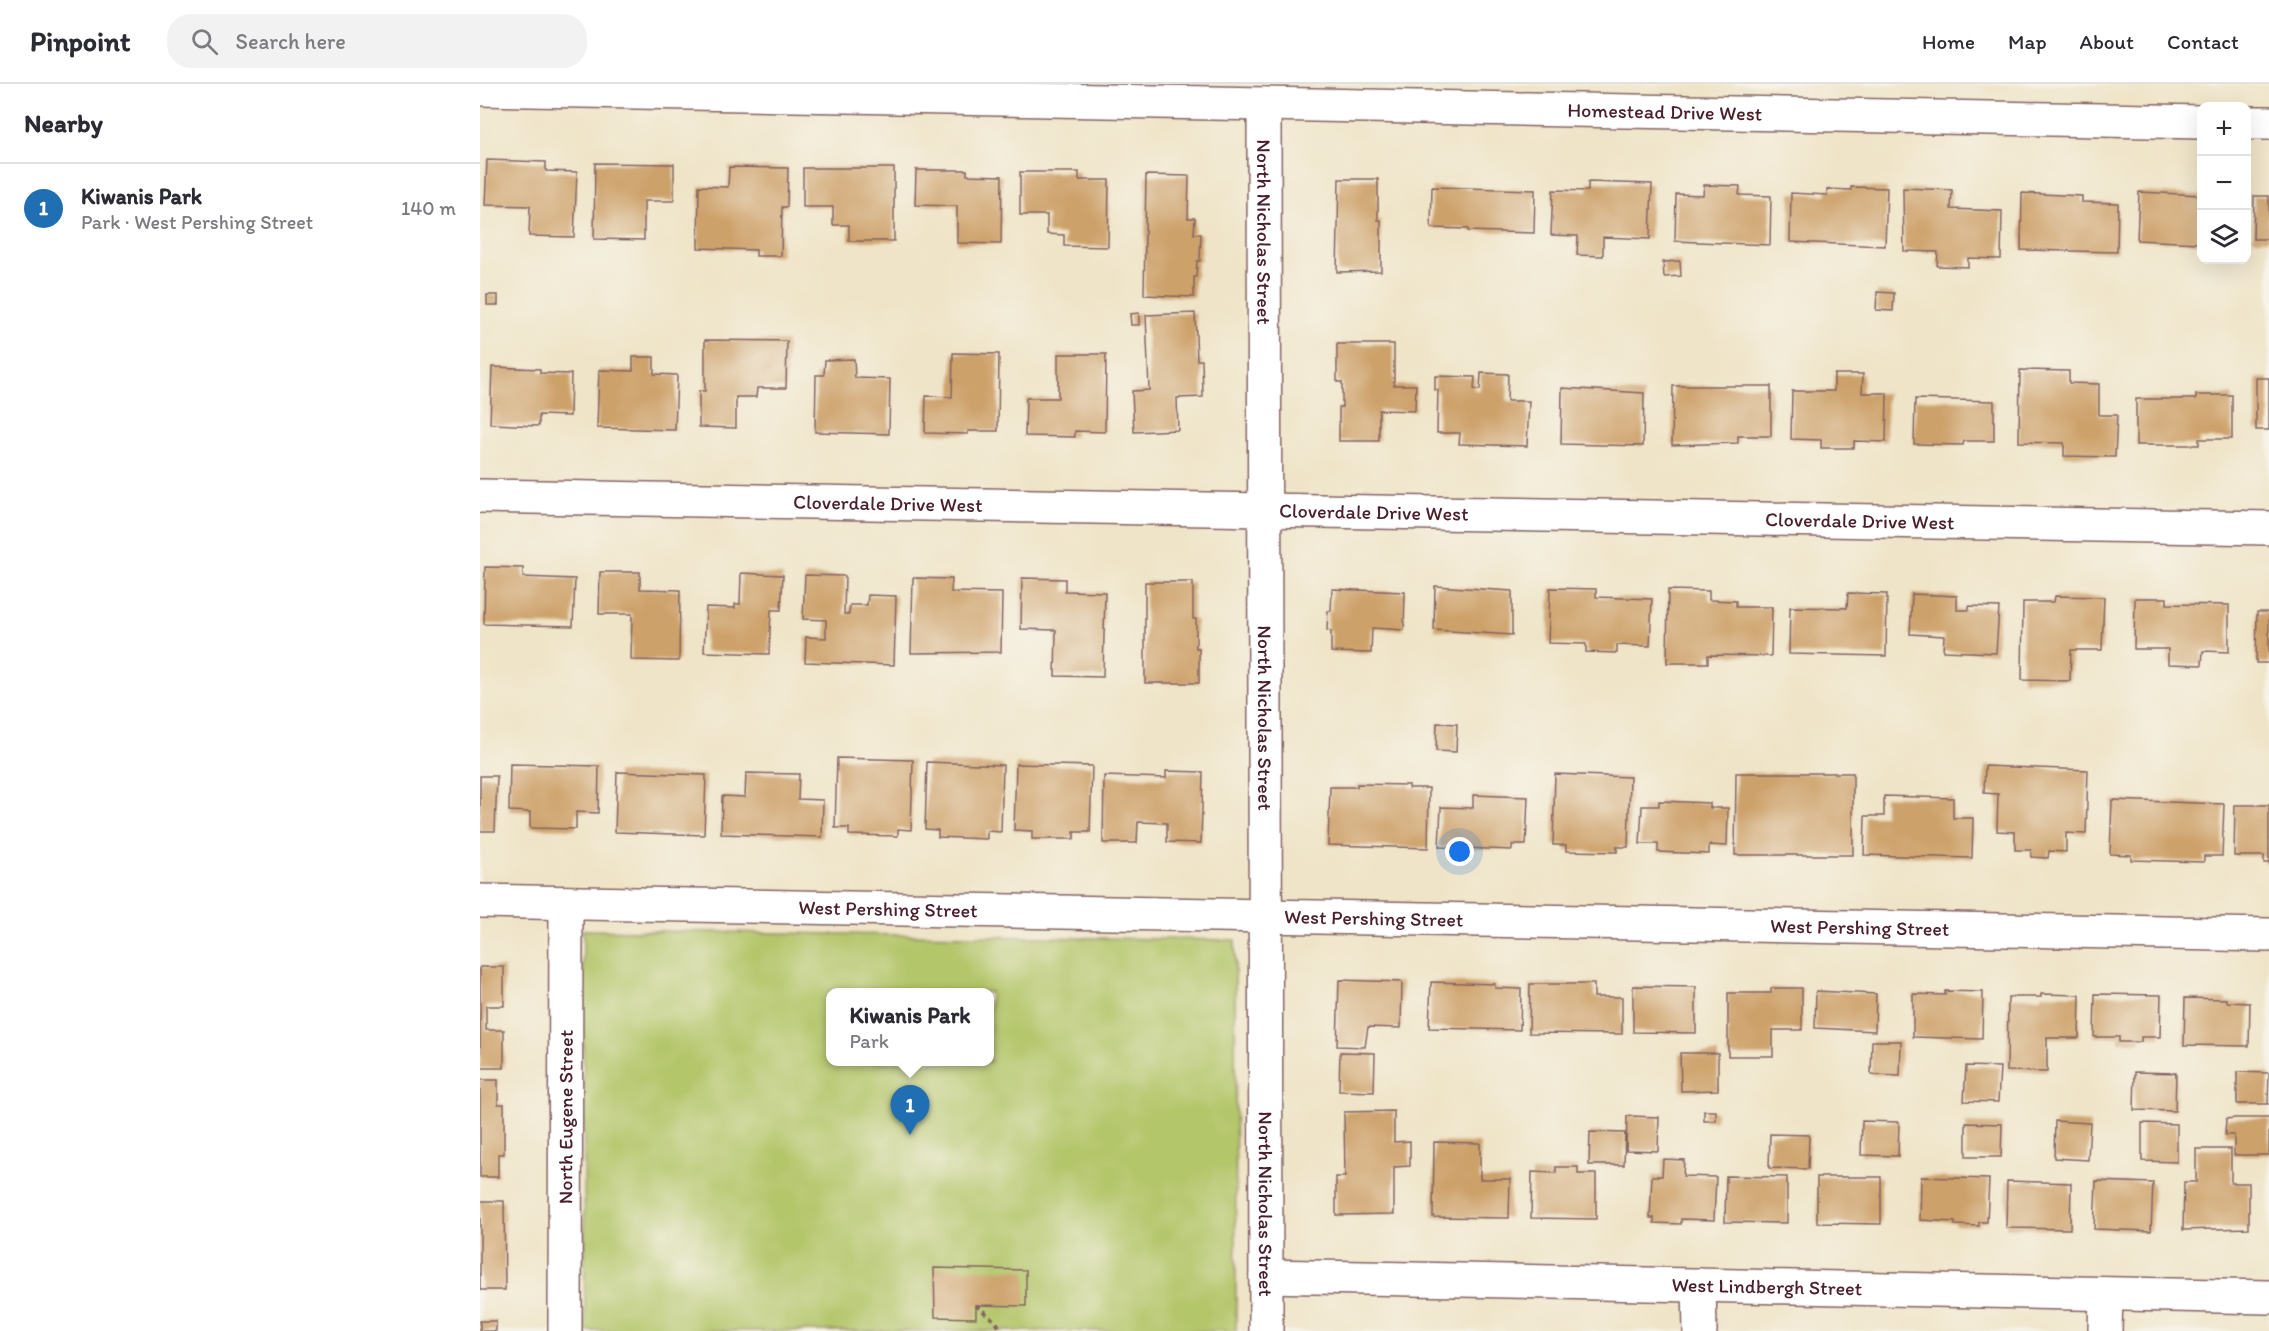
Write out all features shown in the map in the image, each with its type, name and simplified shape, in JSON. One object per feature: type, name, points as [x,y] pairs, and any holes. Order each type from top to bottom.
[{"type":"street","name":"Homestead Drive West","points":[[480,89],[2197,122]]},
{"type":"street","name":"North Nicholas Street","points":[[1264,104],[1266,1331]]},
{"type":"street","points":[[2251,123],[2269,123]]},
{"type":"street","name":"Cloverdale Drive West","points":[[480,496],[2269,528]]},
{"type":"street","name":"West Pershing Street","points":[[480,901],[2269,935]]},
{"type":"street","name":"North Eugene Street","points":[[565,1331],[566,903]]},
{"type":"street","name":"West Lindbergh Street","points":[[1266,1276],[2269,1297]]},
{"type":"street","points":[[1700,1285],[1700,1331]]},
{"type":"street","points":[[2105,1331],[2106,1294]]},
{"type":"path","points":[[976,1305],[996,1322],[1002,1331]]},
{"type":"green space","points":[[583,930],[1235,940],[1236,1331],[585,1331]]},
{"type":"building","points":[[487,160],[546,162],[546,171],[577,172],[574,237],[529,236],[530,206],[485,205]]},
{"type":"building","points":[[595,163],[674,164],[674,201],[644,201],[644,240],[594,239]]},
{"type":"building","points":[[729,167],[788,168],[787,207],[782,207],[781,256],[756,256],[756,250],[698,248],[699,186],[728,187]]},
{"type":"building","points":[[803,168],[894,168],[894,241],[849,241],[849,225],[833,225],[833,207],[803,207]]},
{"type":"building","points":[[916,170],[967,170],[967,175],[1002,176],[1001,244],[957,243],[957,206],[915,205]]},
{"type":"building","points":[[1020,172],[1079,172],[1079,180],[1109,180],[1108,247],[1064,246],[1064,235],[1047,234],[1047,215],[1020,215]]},
{"type":"building","points":[[1146,175],[1189,176],[1188,218],[1195,218],[1194,234],[1201,234],[1200,261],[1197,261],[1196,277],[1194,277],[1194,297],[1144,295]]},
{"type":"building","points":[[1339,179],[1378,179],[1381,271],[1337,272]]},
{"type":"building","points":[[1588,182],[1652,184],[1650,239],[1603,237],[1603,256],[1577,255],[1578,236],[1551,235],[1553,190],[1588,191]]},
{"type":"building","points":[[1704,185],[1740,186],[1739,195],[1771,196],[1770,245],[1675,241],[1676,194],[1703,195]]},
{"type":"building","points":[[1432,187],[1535,190],[1534,233],[1431,228]]},
{"type":"building","points":[[1851,187],[1887,188],[1885,246],[1790,242],[1791,193],[1827,195],[1827,189],[1851,190]]},
{"type":"building","points":[[1903,188],[1952,190],[1951,209],[2002,211],[2001,259],[1968,258],[1968,267],[1937,266],[1938,252],[1904,251]]},
{"type":"building","points":[[2139,192],[2197,195],[2197,243],[2137,240]]},
{"type":"building","points":[[2022,193],[2082,196],[2082,202],[2118,203],[2117,252],[2021,250]]},
{"type":"building","points":[[2254,196],[2269,196],[2269,239],[2253,239]]},
{"type":"building","points":[[1680,261],[1681,276],[1664,277],[1663,262]]},
{"type":"building","points":[[1877,292],[1894,293],[1893,311],[1876,310]]},
{"type":"building","points":[[487,295],[498,295],[498,305],[487,305]]},
{"type":"building","points":[[1139,313],[1139,325],[1131,325],[1130,314]]},
{"type":"building","points":[[1195,313],[1197,360],[1202,360],[1203,397],[1177,398],[1178,430],[1134,432],[1132,391],[1149,390],[1146,315]]},
{"type":"building","points":[[705,340],[787,341],[786,388],[757,388],[756,397],[736,397],[736,428],[699,427],[699,391],[705,391]]},
{"type":"building","points":[[1337,344],[1394,344],[1394,385],[1416,385],[1415,411],[1379,410],[1379,441],[1339,441],[1342,382],[1337,382]]},
{"type":"building","points":[[953,353],[999,354],[998,431],[968,431],[968,434],[925,433],[926,396],[952,397]]},
{"type":"building","points":[[1058,354],[1106,354],[1105,432],[1075,431],[1075,437],[1025,436],[1026,398],[1058,398]]},
{"type":"building","points":[[633,357],[654,357],[654,374],[677,375],[675,430],[597,428],[599,370],[633,371]]},
{"type":"building","points":[[854,359],[855,378],[890,379],[889,434],[815,432],[816,375],[824,375],[825,360]]},
{"type":"building","points":[[492,367],[540,369],[540,373],[571,374],[570,416],[539,415],[539,426],[490,424]]},
{"type":"building","points":[[2020,370],[2069,371],[2069,383],[2099,384],[2099,415],[2117,415],[2115,457],[2064,456],[2064,443],[2019,442]]},
{"type":"building","points":[[1481,373],[1508,374],[1507,401],[1529,401],[1527,446],[1459,444],[1460,433],[1437,433],[1438,390],[1435,390],[1435,376],[1475,377],[1474,390],[1480,390]]},
{"type":"building","points":[[1834,374],[1863,374],[1862,393],[1887,393],[1886,442],[1854,441],[1854,448],[1821,448],[1821,440],[1791,439],[1792,391],[1834,391]]},
{"type":"building","points":[[2256,378],[2269,378],[2269,430],[2256,430]]},
{"type":"building","points":[[1673,386],[1771,386],[1771,436],[1738,436],[1738,443],[1672,445]]},
{"type":"building","points":[[1562,388],[1644,393],[1643,446],[1561,444]]},
{"type":"building","points":[[2196,395],[2232,395],[2232,439],[2199,439],[2199,445],[2136,445],[2136,399],[2196,399]]},
{"type":"building","points":[[1915,399],[1994,401],[1994,441],[1964,441],[1963,445],[1914,444]]},
{"type":"building","points":[[485,567],[523,568],[523,577],[575,579],[573,626],[484,624]]},
{"type":"building","points":[[600,572],[640,572],[640,589],[680,590],[679,661],[631,660],[632,614],[599,614]]},
{"type":"building","points":[[741,573],[783,575],[781,610],[771,610],[769,654],[704,652],[706,607],[735,608],[735,604],[740,604]]},
{"type":"building","points":[[805,575],[845,576],[844,614],[849,614],[850,605],[867,605],[868,595],[896,596],[894,665],[805,662],[806,637],[826,638],[826,620],[803,619]]},
{"type":"building","points":[[913,578],[952,579],[951,592],[1002,593],[1001,652],[911,653]]},
{"type":"building","points":[[1022,578],[1065,579],[1065,591],[1105,592],[1103,677],[1055,676],[1056,630],[1021,629]]},
{"type":"building","points":[[1145,582],[1193,582],[1193,619],[1196,619],[1196,648],[1199,648],[1199,683],[1145,683]]},
{"type":"building","points":[[1435,586],[1512,591],[1512,635],[1434,630]]},
{"type":"building","points":[[1550,588],[1596,589],[1596,597],[1652,599],[1650,646],[1617,645],[1617,653],[1586,652],[1586,644],[1548,643]]},
{"type":"building","points":[[1332,589],[1405,592],[1404,630],[1372,628],[1371,653],[1331,652],[1331,631],[1327,630]]},
{"type":"building","points":[[1668,590],[1709,591],[1709,600],[1736,601],[1736,607],[1772,607],[1771,656],[1708,655],[1708,663],[1667,663]]},
{"type":"building","points":[[1848,593],[1887,594],[1886,656],[1789,654],[1790,607],[1847,608]]},
{"type":"building","points":[[1912,594],[1957,596],[1957,610],[1969,610],[1969,606],[1999,607],[1996,653],[1943,651],[1944,636],[1910,634]]},
{"type":"building","points":[[2055,596],[2104,597],[2102,650],[2071,650],[2070,681],[2022,680],[2023,602],[2054,602]]},
{"type":"building","points":[[2135,598],[2167,598],[2167,604],[2229,605],[2229,652],[2203,651],[2202,665],[2168,664],[2168,649],[2134,649]]},
{"type":"building","points":[[2257,612],[2269,612],[2269,663],[2256,663]]},
{"type":"building","points":[[1437,723],[1457,724],[1456,752],[1436,751]]},
{"type":"building","points":[[837,758],[913,760],[911,830],[898,829],[898,836],[849,835],[849,828],[835,828]]},
{"type":"building","points":[[927,762],[1003,765],[1001,832],[987,831],[987,839],[938,837],[938,830],[925,829]]},
{"type":"building","points":[[510,764],[599,766],[598,813],[576,812],[576,829],[530,828],[530,812],[509,811]]},
{"type":"building","points":[[1016,764],[1092,766],[1090,832],[1074,832],[1074,839],[1032,839],[1032,831],[1014,830]]},
{"type":"building","points":[[1985,766],[2088,770],[2086,834],[2066,833],[2066,852],[2049,851],[2048,858],[2031,857],[2031,850],[2015,850],[2015,832],[1997,831],[1998,794],[1984,793]]},
{"type":"building","points":[[1166,771],[1203,772],[1201,843],[1167,842],[1167,823],[1138,822],[1137,843],[1103,843],[1104,776],[1166,778]]},
{"type":"building","points":[[617,772],[706,775],[704,835],[615,832]]},
{"type":"building","points":[[746,773],[799,774],[798,799],[823,800],[822,837],[721,834],[722,796],[745,797]]},
{"type":"building","points":[[1736,773],[1853,773],[1853,855],[1735,855]]},
{"type":"building","points":[[1555,774],[1630,777],[1628,847],[1617,847],[1617,852],[1566,851],[1566,845],[1553,845]]},
{"type":"building","points":[[480,776],[497,776],[495,831],[480,831]]},
{"type":"building","points":[[1357,784],[1409,785],[1409,788],[1429,788],[1428,848],[1328,845],[1330,787],[1357,787]]},
{"type":"building","points":[[1473,795],[1528,797],[1526,845],[1512,845],[1512,850],[1439,847],[1441,807],[1473,808]]},
{"type":"building","points":[[1884,796],[1953,798],[1953,818],[1973,818],[1972,858],[1864,855],[1865,816],[1884,816]]},
{"type":"building","points":[[2112,800],[2224,804],[2222,856],[2204,856],[2204,862],[2131,860],[2131,855],[2110,854]]},
{"type":"building","points":[[1659,801],[1710,803],[1710,808],[1728,808],[1727,846],[1709,845],[1709,854],[1658,852],[1658,844],[1640,844],[1642,806],[1659,806]]},
{"type":"building","points":[[2235,805],[2269,805],[2269,863],[2264,863],[2264,856],[2234,856]]},
{"type":"building","points":[[480,967],[504,967],[504,1006],[486,1006],[486,1030],[504,1030],[504,1068],[480,1068]]},
{"type":"building","points":[[1339,980],[1402,982],[1401,1028],[1368,1027],[1365,1047],[1337,1046]]},
{"type":"building","points":[[1431,982],[1495,984],[1495,988],[1521,989],[1520,1030],[1429,1028]]},
{"type":"building","points":[[1530,984],[1594,984],[1594,997],[1622,997],[1622,1034],[1529,1033]]},
{"type":"building","points":[[1633,986],[1696,987],[1696,1033],[1633,1032]]},
{"type":"building","points":[[1771,988],[1802,988],[1802,1030],[1773,1030],[1773,1056],[1728,1056],[1728,993],[1771,993]]},
{"type":"building","points":[[1816,991],[1876,994],[1875,1031],[1815,1028]]},
{"type":"building","points":[[1945,991],[1983,992],[1982,1039],[1913,1037],[1913,994],[1945,995]]},
{"type":"building","points":[[2041,994],[2080,995],[2079,1038],[2047,1038],[2047,1072],[2007,1071],[2008,997],[2041,997]]},
{"type":"building","points":[[2095,994],[2161,995],[2160,1037],[2141,1037],[2141,1042],[2119,1042],[2119,1037],[2094,1037]]},
{"type":"building","points":[[2185,998],[2227,999],[2227,1002],[2250,1003],[2249,1046],[2184,1045]]},
{"type":"building","points":[[1872,1041],[1901,1041],[1900,1076],[1871,1075]]},
{"type":"building","points":[[1340,1052],[1375,1053],[1374,1092],[1339,1091]]},
{"type":"building","points":[[1680,1053],[1718,1053],[1718,1090],[1681,1091]]},
{"type":"building","points":[[1966,1066],[2000,1067],[1998,1102],[1964,1101]]},
{"type":"building","points":[[2135,1072],[2176,1073],[2175,1111],[2134,1110]]},
{"type":"building","points":[[2237,1072],[2269,1073],[2268,1104],[2237,1104]]},
{"type":"building","points":[[480,1080],[498,1080],[498,1104],[504,1104],[504,1154],[498,1154],[498,1177],[480,1177]]},
{"type":"building","points":[[1394,1111],[1394,1142],[1410,1141],[1410,1166],[1394,1167],[1394,1214],[1336,1215],[1336,1177],[1345,1177],[1344,1112]]},
{"type":"building","points":[[1704,1111],[1716,1111],[1716,1121],[1704,1121]]},
{"type":"building","points":[[1627,1116],[1659,1117],[1658,1151],[1626,1150]]},
{"type":"building","points":[[2269,1118],[2269,1155],[2234,1155],[2234,1135],[2225,1135],[2226,1119]]},
{"type":"building","points":[[1862,1121],[1899,1122],[1898,1156],[1861,1155]]},
{"type":"building","points":[[2055,1121],[2090,1123],[2088,1160],[2054,1158]]},
{"type":"building","points":[[1966,1123],[2002,1124],[2001,1157],[1966,1157]]},
{"type":"building","points":[[2142,1123],[2177,1124],[2177,1162],[2142,1161]]},
{"type":"building","points":[[1590,1132],[1625,1133],[1624,1165],[1589,1165]]},
{"type":"building","points":[[1770,1134],[1809,1135],[1808,1169],[1769,1168]]},
{"type":"building","points":[[1434,1142],[1480,1143],[1480,1179],[1510,1179],[1509,1218],[1433,1217]]},
{"type":"building","points":[[2196,1149],[2231,1149],[2231,1183],[2249,1183],[2249,1228],[2183,1230],[2184,1182],[2196,1182]]},
{"type":"building","points":[[1663,1159],[1684,1160],[1683,1176],[1716,1177],[1714,1220],[1681,1219],[1681,1224],[1654,1223],[1654,1218],[1650,1218],[1652,1176],[1662,1176]]},
{"type":"building","points":[[1556,1167],[1578,1167],[1578,1174],[1596,1174],[1596,1219],[1531,1218],[1532,1172],[1556,1173]]},
{"type":"building","points":[[1726,1176],[1787,1177],[1787,1223],[1725,1222]]},
{"type":"building","points":[[1817,1177],[1881,1177],[1881,1224],[1817,1223]]},
{"type":"building","points":[[1921,1177],[1989,1179],[1987,1222],[1979,1222],[1979,1226],[1920,1220]]},
{"type":"building","points":[[2007,1181],[2071,1183],[2070,1229],[2006,1228]]},
{"type":"building","points":[[2096,1181],[2153,1183],[2151,1231],[2094,1229]]},
{"type":"building","points":[[480,1201],[504,1201],[505,1290],[480,1290]]},
{"type":"building","points":[[934,1268],[1026,1270],[1026,1306],[976,1305],[976,1318],[935,1317]]},
{"type":"building","points":[[480,1321],[496,1321],[496,1331],[480,1331]]},
{"type":"place","name":"Kiwanis Park","points":[[910,1135]]}]
